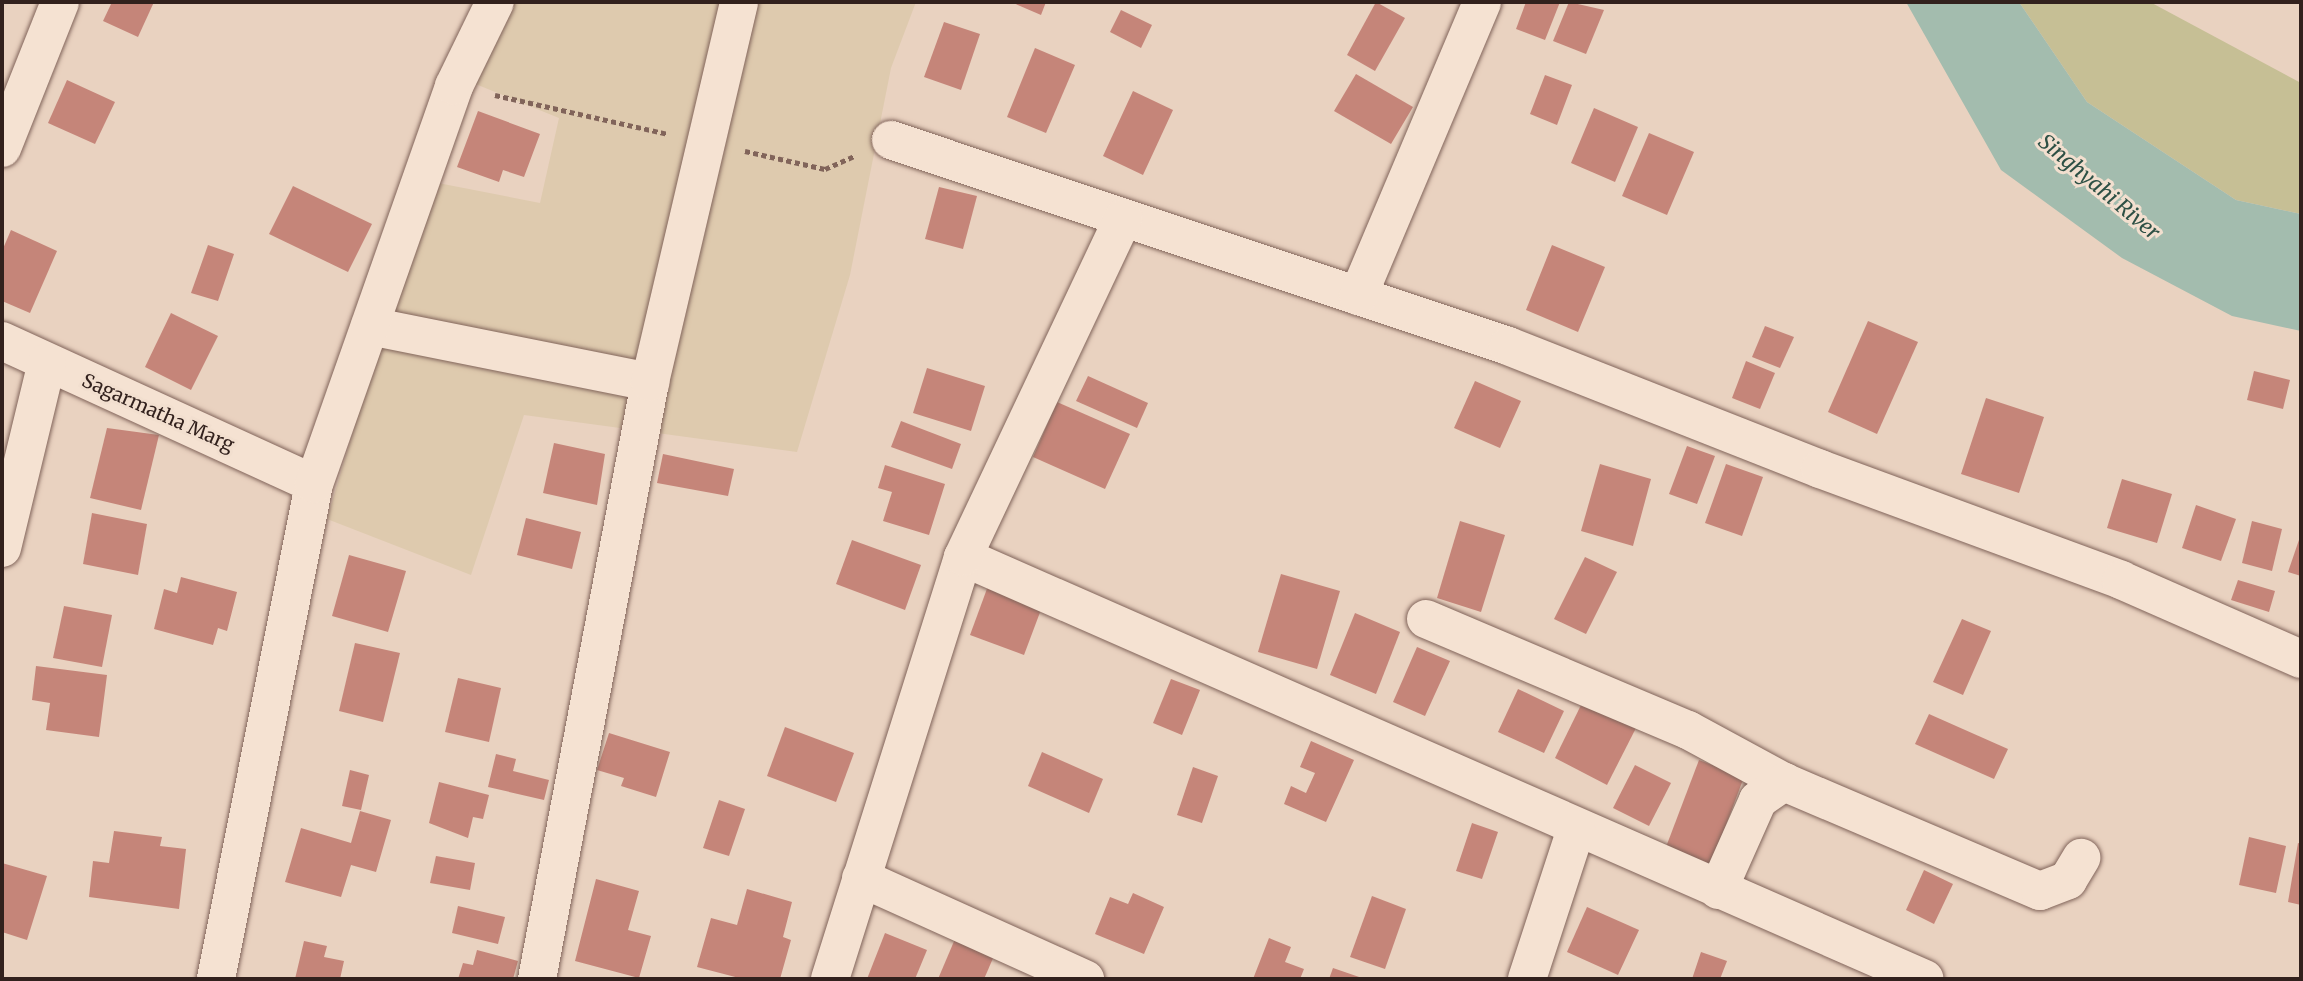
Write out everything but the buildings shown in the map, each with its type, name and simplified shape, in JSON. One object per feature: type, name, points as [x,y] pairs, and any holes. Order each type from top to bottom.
[{"type":"street","points":[[2,148],[60,2]]},
{"type":"street","points":[[216,979],[314,484],[454,86],[495,2]]},
{"type":"street","points":[[537,979],[650,382],[739,2]]},
{"type":"street","points":[[1358,296],[1482,2]]},
{"type":"street","points":[[891,140],[1508,346],[1820,469],[2121,580],[2301,660]]},
{"type":"street","points":[[830,979],[963,557],[1123,218]]},
{"type":"street","points":[[370,326],[650,382]]},
{"type":"street","name":"Sagarmatha Marg","points":[[2,341],[314,484]]},
{"type":"street","points":[[2,548],[47,362]]},
{"type":"street","points":[[963,557],[1576,829],[1925,979]]},
{"type":"street","points":[[1426,619],[1688,730],[1784,782],[2040,891],[2068,880],[2081,858]]},
{"type":"street","points":[[1718,890],[1758,800],[1784,782]]},
{"type":"street","points":[[1527,979],[1576,829]]},
{"type":"street","points":[[861,878],[1085,979]]},
{"type":"shaded area","points":[[502,2],[916,2],[891,68],[850,275],[797,452],[524,415],[471,575],[327,519],[401,271],[433,182],[540,203],[559,118],[473,83]]},
{"type":"shaded area","points":[[2019,2],[2150,2],[2301,83],[2301,214],[2236,200],[2087,102]]},
{"type":"water","name":"Singhyahi River","points":[[1906,2],[2019,2],[2087,102],[2236,200],[2301,214],[2301,331],[2232,316],[2122,258],[2001,170]]}]
